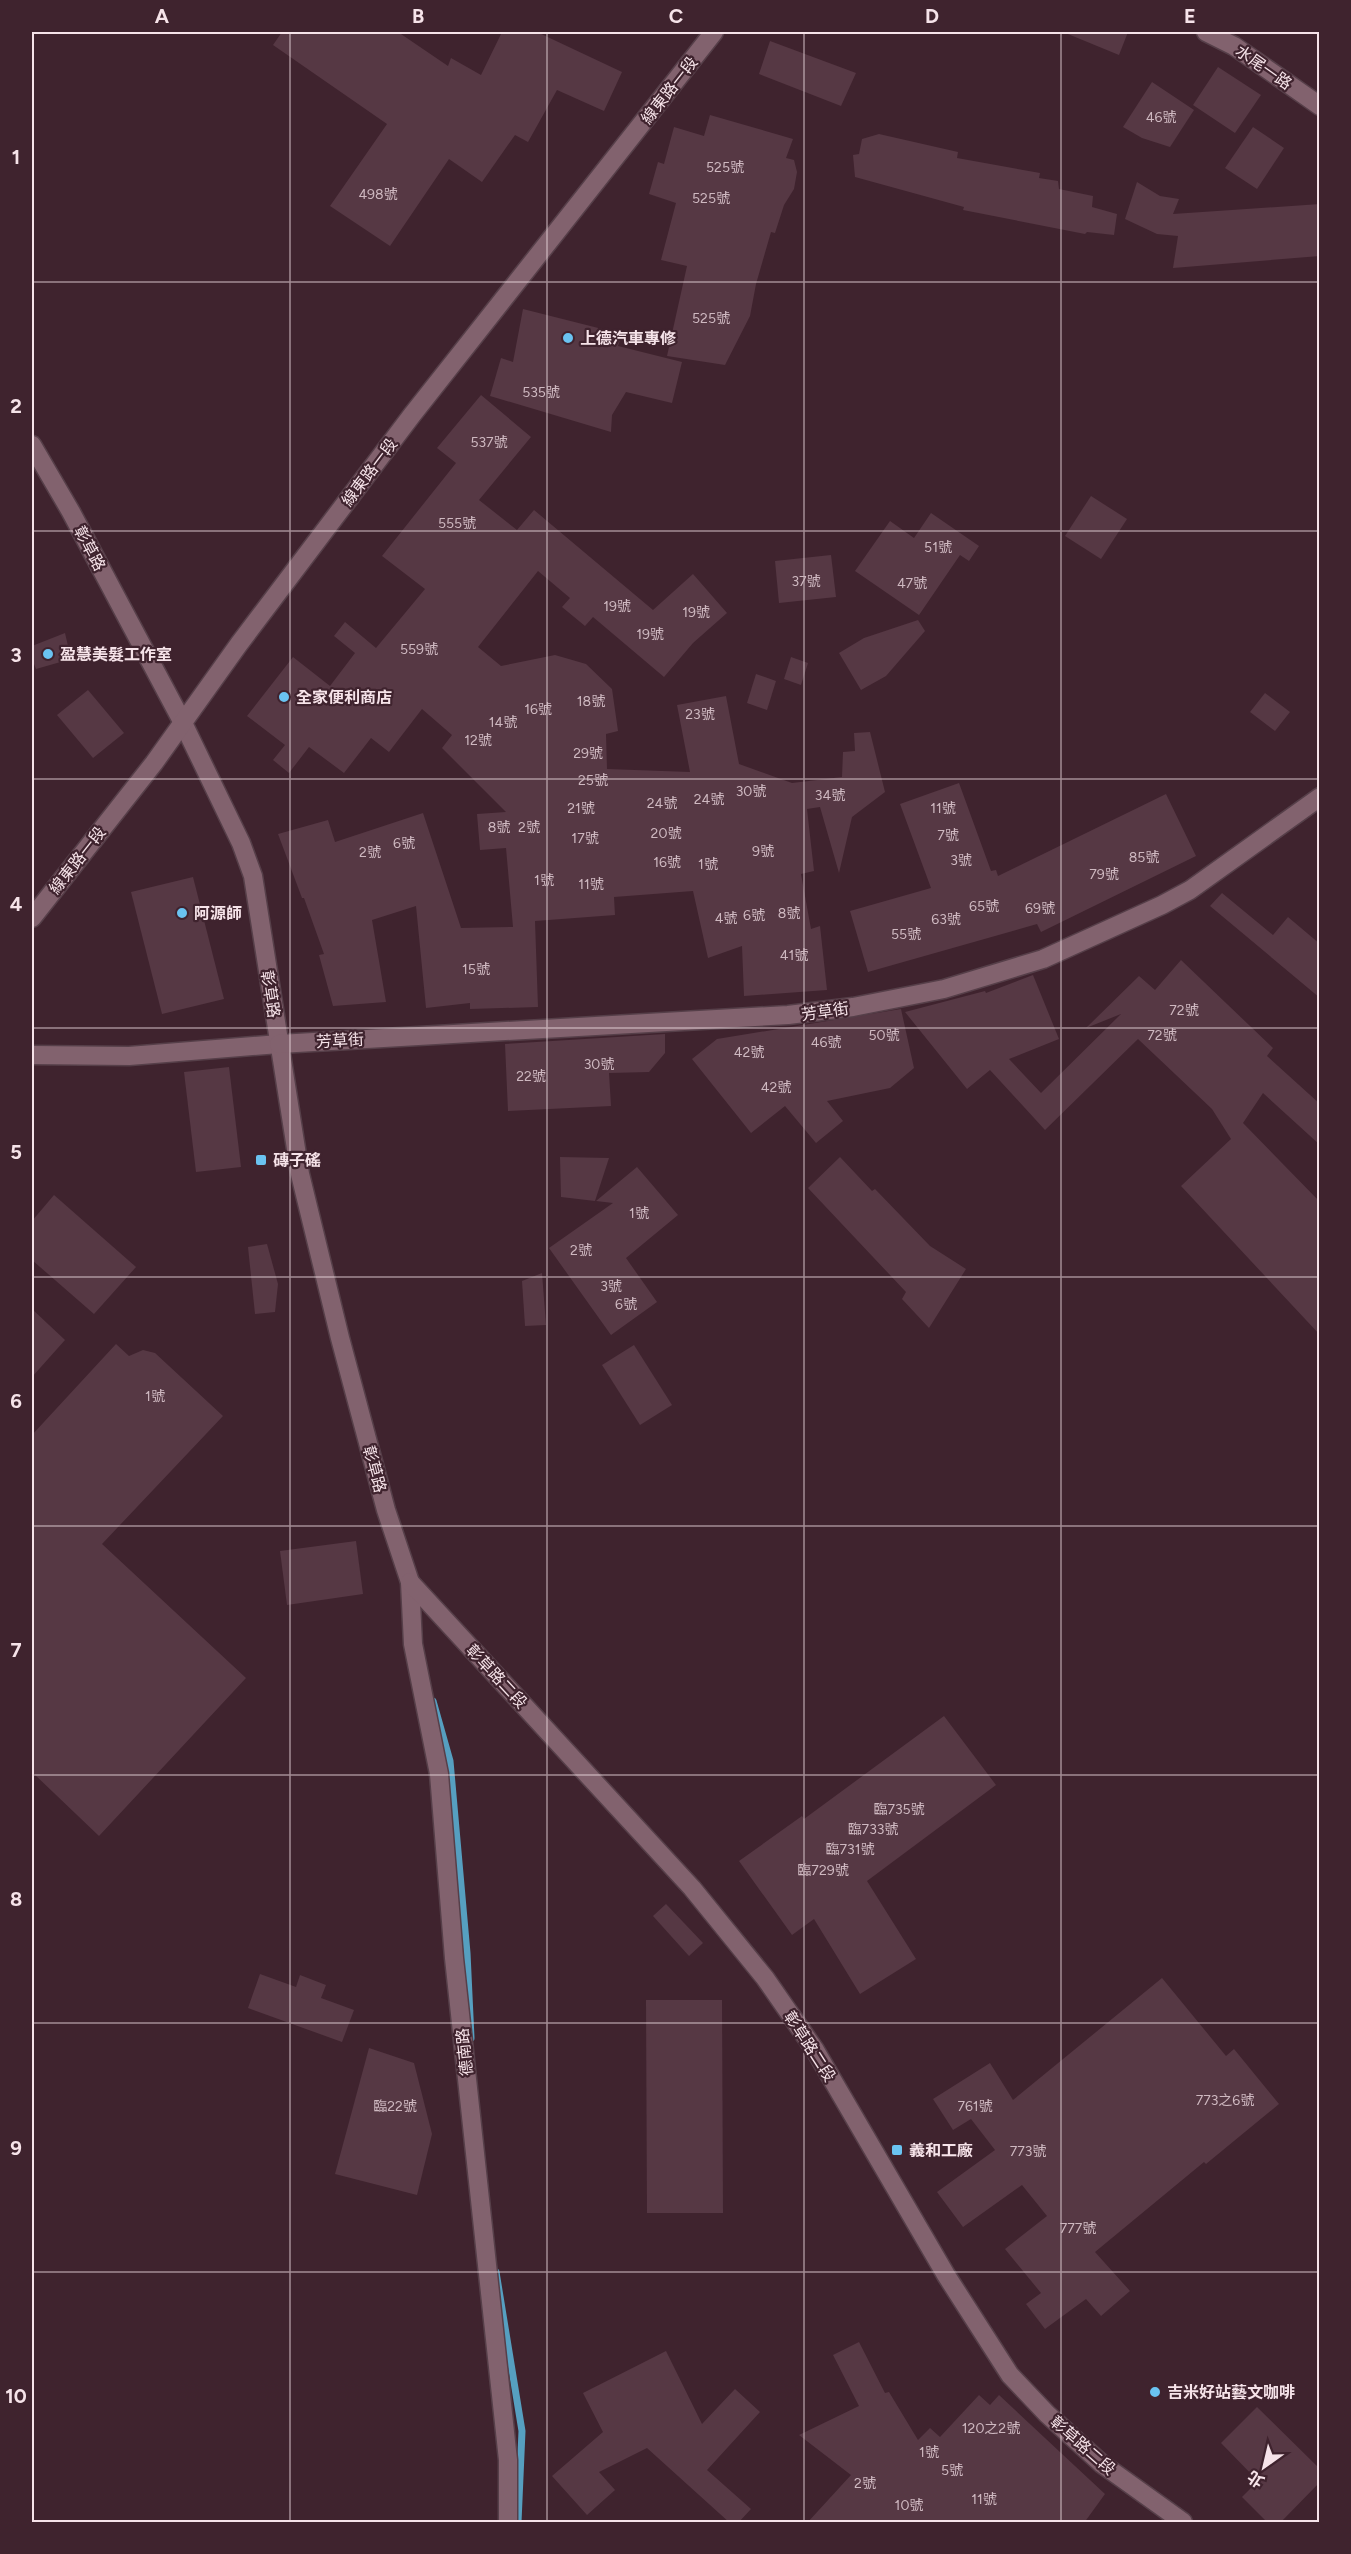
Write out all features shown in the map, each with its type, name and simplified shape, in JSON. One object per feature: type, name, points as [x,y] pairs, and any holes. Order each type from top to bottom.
[{"type":"street","name":"線東路一段","points":[[32,918],[183,723],[239,644],[412,415],[714,32]]},
{"type":"street","name":"水尾一路","points":[[1206,32],[1234,46],[1320,106]]},
{"type":"street","name":"彰草路","points":[[32,445],[71,512],[183,723],[241,843],[253,876],[300,1174],[386,1510],[410,1582]]},
{"type":"street","name":"芳草街","points":[[32,1054],[129,1056],[279,1044],[788,1016],[853,1007],[944,989],[1043,959],[1162,905],[1190,890],[1320,796]]},
{"type":"street","name":"德南路","points":[[410,1582],[413,1644],[439,1774],[454,1958],[508,2460],[508,2523]]},
{"type":"street","name":"彰草路二段","points":[[410,1582],[692,1888],[765,1978],[815,2050],[946,2275],[1010,2375],[1047,2414],[1102,2464],[1183,2523]]},
{"type":"building","points":[[282,32],[398,32],[448,66],[451,58],[481,75],[502,32],[537,32],[622,72],[604,111],[557,90],[528,142],[515,135],[482,182],[449,159],[390,246],[330,206],[387,124],[273,45]]},
{"type":"building","points":[[1063,32],[1128,32],[1119,55]]},
{"type":"building","points":[[770,41],[856,73],[841,106],[759,74]]},
{"type":"building","points":[[1218,67],[1261,95],[1235,133],[1193,105]]},
{"type":"building","points":[[1152,82],[1194,110],[1170,147],[1142,138],[1123,127]]},
{"type":"building","points":[[710,115],[793,139],[786,158],[794,160],[797,172],[794,189],[784,205],[775,233],[771,232],[756,284],[750,316],[725,365],[667,356],[687,266],[661,260],[676,203],[649,194],[658,162],[664,164],[674,127],[704,136]]},
{"type":"building","points":[[1253,127],[1284,148],[1257,189],[1225,168]]},
{"type":"building","points":[[879,134],[958,152],[957,158],[1040,173],[1039,178],[1058,181],[1059,189],[1093,196],[1092,207],[1117,214],[1114,235],[1087,232],[1085,234],[963,210],[964,207],[855,177],[853,155],[859,154],[862,139]]},
{"type":"building","points":[[1137,182],[1160,196],[1179,199],[1173,214],[1320,204],[1320,256],[1173,268],[1178,236],[1157,234],[1125,219]]},
{"type":"building","points":[[523,309],[622,334],[618,346],[682,362],[672,403],[626,392],[612,415],[611,432],[490,396],[501,358],[513,362]]},
{"type":"building","points":[[481,395],[531,437],[479,500],[517,530],[534,510],[653,610],[693,574],[727,613],[693,643],[664,677],[593,617],[585,626],[562,607],[570,598],[538,571],[478,647],[501,666],[555,655],[586,664],[612,689],[618,731],[606,734],[607,769],[690,772],[677,705],[726,696],[739,764],[792,783],[842,777],[843,752],[855,751],[854,733],[870,732],[885,792],[852,817],[839,873],[820,807],[807,809],[814,871],[801,874],[811,929],[820,926],[827,990],[744,996],[742,946],[708,958],[693,891],[614,897],[615,915],[535,921],[538,1007],[470,1009],[470,1003],[426,1008],[416,906],[372,920],[386,1002],[333,1006],[319,955],[324,954],[278,834],[328,820],[335,842],[423,813],[461,928],[513,927],[506,848],[480,850],[477,814],[506,812],[442,748],[452,735],[422,709],[389,752],[371,738],[344,773],[309,747],[289,773],[273,760],[285,745],[247,716],[293,657],[330,686],[355,653],[334,636],[345,622],[376,648],[425,589],[382,556],[456,463],[437,448]]},
{"type":"building","points":[[1091,496],[1127,519],[1101,559],[1065,536]]},
{"type":"building","points":[[931,513],[979,546],[969,561],[960,555],[919,615],[855,571],[890,521],[914,538]]},
{"type":"building","points":[[831,555],[836,597],[779,603],[775,561]]},
{"type":"building","points":[[918,620],[925,631],[886,676],[861,690],[839,653],[864,638]]},
{"type":"building","points":[[65,633],[71,659],[36,669],[32,659],[32,646]]},
{"type":"building","points":[[791,657],[808,663],[801,685],[784,679]]},
{"type":"building","points":[[756,674],[776,681],[767,710],[747,703]]},
{"type":"building","points":[[88,690],[124,733],[93,758],[57,715]]},
{"type":"building","points":[[1265,693],[1290,712],[1275,731],[1250,712]]},
{"type":"building","points":[[959,783],[991,871],[996,870],[998,876],[1166,794],[1196,856],[1041,932],[1037,924],[868,972],[850,911],[931,888],[900,804]]},
{"type":"building","points":[[193,877],[224,999],[162,1014],[131,892]]},
{"type":"building","points":[[1222,893],[1273,935],[1288,917],[1320,944],[1320,998],[1210,906]]},
{"type":"building","points":[[1181,960],[1273,1048],[1267,1056],[1320,1104],[1320,1145],[1263,1093],[1243,1123],[1320,1202],[1320,1335],[1181,1186],[1231,1139],[1212,1109],[1138,1039],[1045,1130],[990,1070],[967,1089],[905,1012],[985,991],[986,993],[1033,975],[1059,1039],[1009,1059],[1041,1093],[1121,1014],[1086,1028],[1139,976],[1155,990]]},
{"type":"building","points":[[901,1009],[914,1068],[890,1088],[827,1101],[843,1121],[816,1143],[785,1106],[751,1133],[692,1059],[717,1039]]},
{"type":"building","points":[[665,1034],[665,1053],[649,1072],[609,1073],[611,1106],[508,1111],[505,1044]]},
{"type":"building","points":[[229,1067],[241,1167],[196,1172],[184,1072]]},
{"type":"building","points":[[560,1157],[609,1158],[595,1201],[561,1197]]},
{"type":"building","points":[[840,1157],[872,1191],[875,1189],[930,1246],[966,1269],[929,1328],[902,1299],[906,1292],[808,1188]]},
{"type":"building","points":[[637,1167],[678,1215],[626,1258],[657,1302],[611,1335],[549,1248],[613,1203],[596,1201]]},
{"type":"building","points":[[54,1195],[136,1267],[94,1314],[32,1260],[32,1221]]},
{"type":"building","points":[[267,1244],[278,1284],[275,1312],[255,1314],[248,1247]]},
{"type":"building","points":[[542,1273],[546,1325],[525,1326],[522,1281]]},
{"type":"building","points":[[32,1309],[65,1340],[32,1377]]},
{"type":"building","points":[[116,1344],[129,1356],[143,1350],[155,1353],[223,1416],[102,1544],[246,1678],[99,1836],[32,1772],[32,1435]]},
{"type":"building","points":[[634,1345],[672,1405],[640,1425],[602,1365]]},
{"type":"building","points":[[356,1541],[363,1594],[287,1605],[280,1551]]},
{"type":"building","points":[[944,1716],[996,1785],[867,1881],[916,1959],[860,1994],[814,1919],[792,1935],[739,1861],[802,1816],[804,1819]]},
{"type":"building","points":[[666,1904],[703,1943],[689,1956],[653,1916]]},
{"type":"building","points":[[260,1974],[296,1987],[300,1975],[326,1985],[321,1998],[354,2010],[342,2042],[248,2008]]},
{"type":"building","points":[[1162,1978],[1226,2056],[1234,2049],[1279,2104],[1206,2164],[1204,2162],[1095,2252],[1130,2291],[1101,2316],[1086,2299],[1045,2329],[1026,2304],[1041,2293],[1005,2249],[1047,2216],[1022,2185],[963,2227],[937,2192],[995,2150],[971,2119],[953,2130],[933,2099],[990,2063],[1013,2100]]},
{"type":"building","points":[[646,2000],[722,2000],[723,2213],[647,2213]]},
{"type":"building","points":[[369,2048],[414,2063],[432,2134],[417,2195],[335,2174]]},
{"type":"building","points":[[859,2342],[885,2393],[889,2392],[918,2440],[930,2428],[940,2437],[979,2395],[990,2405],[999,2395],[1105,2494],[1084,2523],[807,2523],[851,2475],[799,2435],[859,2406],[833,2355]]},
{"type":"building","points":[[666,2351],[702,2424],[735,2389],[760,2412],[707,2470],[751,2509],[738,2523],[730,2523],[647,2448],[599,2472],[615,2490],[587,2515],[552,2476],[603,2432],[583,2393]]},
{"type":"building","points":[[1257,2407],[1320,2469],[1320,2482],[1280,2523],[1268,2523],[1242,2497],[1258,2481],[1221,2443]]},
{"type":"waterway","points":[[433,1701],[450,1761],[467,1953],[471,2038]]},
{"type":"waterway","points":[[496,2272],[522,2431],[518,2522]]},
{"type":"place","name":"上德汽車專修","points":[[568,338]]},
{"type":"place","name":"盈慧美髮工作室","points":[[48,654]]},
{"type":"place","name":"全家便利商店","points":[[284,697]]},
{"type":"place","name":"阿源師","points":[[182,913]]},
{"type":"place","name":"磚子磘","points":[[261,1160]]},
{"type":"place","name":"義和工廠","points":[[897,2150]]},
{"type":"place","name":"吉米好站藝文咖啡","points":[[1155,2392]]}]
